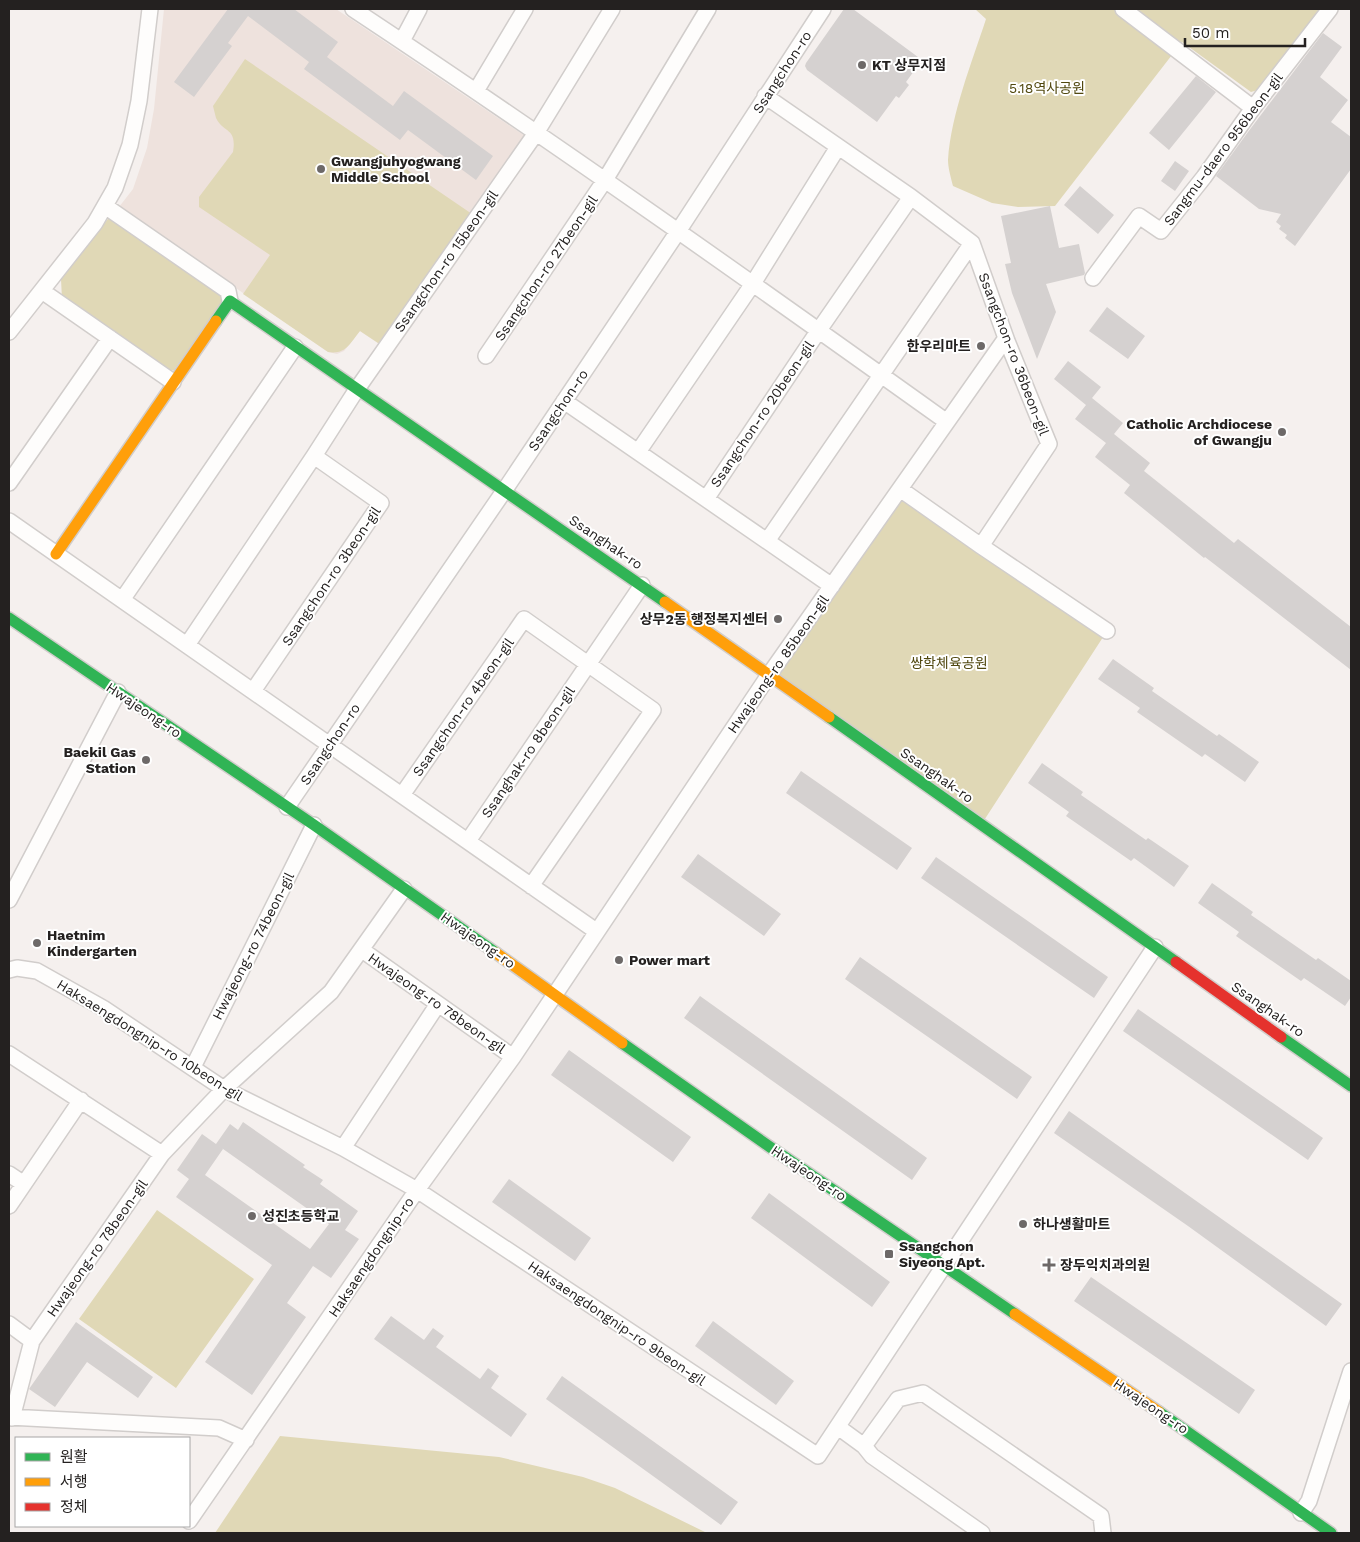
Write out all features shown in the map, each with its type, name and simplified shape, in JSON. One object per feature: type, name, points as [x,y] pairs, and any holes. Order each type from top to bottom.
[{"type":"street","points":[[9,332],[95,223],[115,188],[130,145],[139,100],[150,9]]},
{"type":"street","name":"Ssangchon-ro 27beon-gil","points":[[353,9],[679,230],[947,422]]},
{"type":"street","points":[[402,41],[419,9]]},
{"type":"street","points":[[476,92],[525,9]]},
{"type":"street","points":[[536,132],[612,9]]},
{"type":"street","name":"Ssangchon-ro 27beon-gil","points":[[486,356],[605,180],[708,9]]},
{"type":"street","name":"Ssangchon-ro","points":[[287,807],[504,491],[679,230],[823,9]]},
{"type":"street","points":[[1122,9],[1253,108]]},
{"type":"street","name":"Sangmu-daero 956beon-gil","points":[[1093,278],[1139,216],[1161,231],[1204,177],[1253,108],[1330,9]]},
{"type":"street","points":[[765,96],[838,146],[972,243],[767,541]]},
{"type":"street","name":"Ssangchon-ro 15beon-gil","points":[[357,389],[536,132]]},
{"type":"street","points":[[638,452],[752,284],[838,146]]},
{"type":"street","name":"Ssangchon-ro 20beon-gil","points":[[706,499],[819,330],[911,198]]},
{"type":"street","points":[[105,206],[228,291],[230,301],[504,491]]},
{"type":"street","name":"Ssangchon-ro 36beon-gil","points":[[972,243],[1006,338],[1049,444],[980,546]]},
{"type":"street","points":[[42,292],[173,382]]},
{"type":"street","points":[[56,554],[230,301]]},
{"type":"street","points":[[9,483],[110,338]]},
{"type":"street","name":"Hwajeong-ro 85beon-gil","points":[[555,994],[769,675],[1006,338]]},
{"type":"street","points":[[122,600],[295,347]]},
{"type":"street","points":[[187,645],[357,389]]},
{"type":"street","name":"Ssangchon-ro 20beon-gil","points":[[564,401],[832,586]]},
{"type":"street","name":"Ssangchon-ro 3beon-gil","points":[[253,691],[381,503],[314,456]]},
{"type":"street","points":[[900,489],[980,546],[1107,631]]},
{"type":"street","name":"Ssanghak-ro","points":[[504,491],[642,585],[1351,1086]]},
{"type":"street","points":[[9,521],[596,931]]},
{"type":"street","name":"Ssanghak-ro 8beon-gil","points":[[468,841],[642,585]]},
{"type":"street","name":"Hwajeong-ro","points":[[9,618],[314,825],[770,1147],[1172,1420],[1331,1533]]},
{"type":"street","name":"Ssangchon-ro 4beon-gil","points":[[402,795],[524,619],[588,663]]},
{"type":"street","points":[[531,886],[653,710],[588,663]]},
{"type":"street","points":[[9,900],[118,692]]},
{"type":"street","name":"Hwajeong-ro 74beon-gil","points":[[193,1067],[314,825]]},
{"type":"street","name":"Hwajeong-ro 78beon-gil","points":[[10,1418],[32,1341],[162,1154],[224,1089],[331,992],[404,889]]},
{"type":"street","points":[[982,1533],[872,1456],[864,1446],[838,1427],[1155,947]]},
{"type":"street","name":"Hwajeong-ro 78beon-gil","points":[[362,950],[513,1057]]},
{"type":"street","name":"Haksaengdongnip-ro 10beon-gil","points":[[9,970],[17,968],[37,971],[103,1008],[224,1089],[343,1148],[417,1190]]},
{"type":"street","name":"Haksaengdongnip-ro","points":[[190,1521],[417,1190],[513,1057],[555,994]]},
{"type":"street","points":[[343,1148],[438,1004]]},
{"type":"street","points":[[9,1054],[162,1154]]},
{"type":"street","points":[[9,1206],[80,1100]]},
{"type":"street","points":[[9,1174],[24,1184]]},
{"type":"street","name":"Haksaengdongnip-ro 9beon-gil","points":[[417,1190],[818,1456],[838,1427]]},
{"type":"street","points":[[9,1324],[32,1341]]},
{"type":"street","points":[[1302,1513],[1309,1501],[1351,1372]]},
{"type":"street","points":[[864,1446],[898,1399],[923,1393],[1101,1516],[1103,1533]]},
{"type":"street","points":[[10,1418],[219,1428],[246,1440]]},
{"type":"shaded area","name":"Gwangjuhyogwang Middle School","points":[[164,9],[336,9],[525,136],[381,345],[360,331],[344,351],[337,354],[328,352],[119,207],[133,189],[147,148],[154,109]]},
{"type":"green space","name":"5.18역사공원","points":[[975,9],[1322,9],[1258,90],[1251,92],[1182,42],[1055,206],[1018,207],[992,203],[953,186],[950,173],[948,160],[953,125],[986,19]]},
{"type":"green space","points":[[245,59],[472,214],[381,345],[360,331],[343,350],[328,352],[243,294],[270,255],[199,207],[199,197],[233,152],[233,138],[219,123],[213,106]]},
{"type":"green space","points":[[111,215],[226,296],[174,370],[165,372],[62,299],[61,279]]},
{"type":"green space","name":"쌍학체육공원","points":[[900,489],[1107,631],[981,825],[769,675]]},
{"type":"green space","points":[[157,1210],[254,1279],[176,1388],[79,1319]]},
{"type":"green space","points":[[280,1436],[499,1457],[583,1477],[615,1488],[707,1533],[215,1533]]},
{"type":"building","points":[[228,9],[294,9],[338,42],[327,57],[393,106],[404,91],[493,156],[476,180],[408,130],[400,140],[304,69],[309,62],[248,16],[228,43],[232,46],[194,97],[174,82]]},
{"type":"building","name":"KT 상무지점","points":[[844,9],[853,9],[922,60],[906,82],[909,85],[899,98],[896,96],[877,122],[807,70],[805,66]]},
{"type":"building","points":[[1323,33],[1342,47],[1320,77],[1348,100],[1331,122],[1351,137],[1351,169],[1295,246],[1285,238],[1287,235],[1279,229],[1281,226],[1276,222],[1281,214],[1259,209],[1216,176]]},
{"type":"building","points":[[1196,76],[1216,92],[1169,150],[1149,133]]},
{"type":"building","points":[[1175,161],[1189,171],[1175,191],[1161,181]]},
{"type":"building","points":[[1080,186],[1114,215],[1098,234],[1064,205]]},
{"type":"building","points":[[1050,206],[1059,248],[1079,244],[1085,273],[1084,275],[1046,284],[1056,312],[1037,359],[1012,293],[1005,264],[1011,263],[1001,216]]},
{"type":"building","points":[[1107,307],[1145,336],[1128,359],[1089,331]]},
{"type":"building","points":[[1068,361],[1101,387],[1092,398],[1123,423],[1114,434],[1150,463],[1144,471],[1234,543],[1238,539],[1351,627],[1351,670],[1204,558],[1124,493],[1130,485],[1095,457],[1106,443],[1075,419],[1086,405],[1054,379]]},
{"type":"building","points":[[1113,659],[1154,688],[1152,691],[1217,736],[1219,734],[1259,762],[1245,782],[1205,754],[1202,757],[1137,712],[1140,708],[1098,679]]},
{"type":"building","points":[[1042,763],[1083,792],[1081,795],[1146,840],[1148,838],[1189,866],[1174,887],[1134,858],[1131,861],[1066,816],[1069,812],[1028,783]]},
{"type":"building","points":[[801,771],[912,848],[897,870],[786,793]]},
{"type":"building","points":[[698,854],[781,914],[764,936],[681,877]]},
{"type":"building","points":[[936,857],[1108,977],[1094,998],[921,878]]},
{"type":"building","points":[[1212,883],[1253,912],[1251,915],[1316,960],[1318,958],[1351,981],[1351,997],[1345,1006],[1304,978],[1301,981],[1236,936],[1239,932],[1198,903]]},
{"type":"building","points":[[860,957],[1032,1077],[1017,1099],[845,979]]},
{"type":"building","points":[[700,996],[927,1158],[912,1180],[684,1018]]},
{"type":"building","points":[[1138,1009],[1323,1138],[1308,1160],[1123,1031]]},
{"type":"building","points":[[569,1050],[691,1137],[673,1162],[551,1075]]},
{"type":"building","points":[[1069,1111],[1342,1304],[1326,1326],[1188,1226],[1054,1133]]},
{"type":"building","points":[[243,1122],[305,1165],[303,1167],[323,1180],[320,1184],[358,1211],[345,1230],[359,1239],[331,1278],[313,1266],[287,1303],[306,1317],[252,1395],[205,1362],[272,1265],[176,1197],[189,1179],[177,1170],[202,1134],[216,1144],[230,1124],[238,1130]],"holes":[[[216,1144],[329,1224],[310,1249],[205,1175],[223,1149]]]},
{"type":"building","points":[[509,1179],[591,1238],[575,1261],[492,1202]]},
{"type":"building","points":[[769,1193],[890,1282],[872,1307],[751,1218]]},
{"type":"building","points":[[1091,1277],[1255,1390],[1239,1414],[1074,1301]]},
{"type":"building","points":[[391,1316],[424,1340],[433,1328],[444,1336],[436,1347],[480,1379],[488,1368],[499,1376],[491,1388],[527,1414],[511,1437],[374,1339]]},
{"type":"building","points":[[713,1321],[794,1381],[776,1405],[695,1346]]},
{"type":"building","points":[[76,1322],[153,1377],[138,1398],[87,1362],[55,1407],[29,1389]]},
{"type":"building","points":[[562,1376],[738,1502],[721,1525],[546,1399]]},
{"type":"traffic: fast","points":[[216,321],[230,301],[665,602]]},
{"type":"traffic: fast","points":[[9,618],[314,825],[496,953]]},
{"type":"traffic: fast","points":[[829,717],[1176,962]]},
{"type":"traffic: fast","points":[[1281,1037],[1351,1086]]},
{"type":"traffic: fast","points":[[622,1043],[770,1147],[1015,1314]]},
{"type":"traffic: fast","points":[[1159,1412],[1331,1533]]},
{"type":"traffic: slow","points":[[56,554],[216,321]]},
{"type":"traffic: slow","points":[[665,602],[829,717]]},
{"type":"traffic: slow","points":[[496,953],[622,1043]]},
{"type":"traffic: slow","points":[[1015,1314],[1159,1412]]},
{"type":"traffic: jam","points":[[1176,962],[1281,1037]]},
{"type":"place","name":"KT 상무지점","points":[[862,65]]},
{"type":"place","name":"Gwangjuhyogwang Middle School","points":[[321,169]]},
{"type":"place","name":"한우리마트","points":[[981,346]]},
{"type":"place","name":"Catholic Archdiocese of Gwangju","points":[[1282,432]]},
{"type":"place","name":"상무2동 행정복지센터","points":[[778,619]]},
{"type":"place","name":"Baekil Gas Station","points":[[146,760]]},
{"type":"place","name":"Haetnim Kindergarten","points":[[37,943]]},
{"type":"place","name":"Power mart","points":[[619,960]]},
{"type":"place","name":"성진초등학교","points":[[252,1216]]},
{"type":"place","name":"하나생활마트","points":[[1023,1224]]},
{"type":"place","name":"Ssangchon Siyeong Apt.","points":[[889,1254]]},
{"type":"place","name":"장두익치과의원","points":[[1049,1265]]}]
